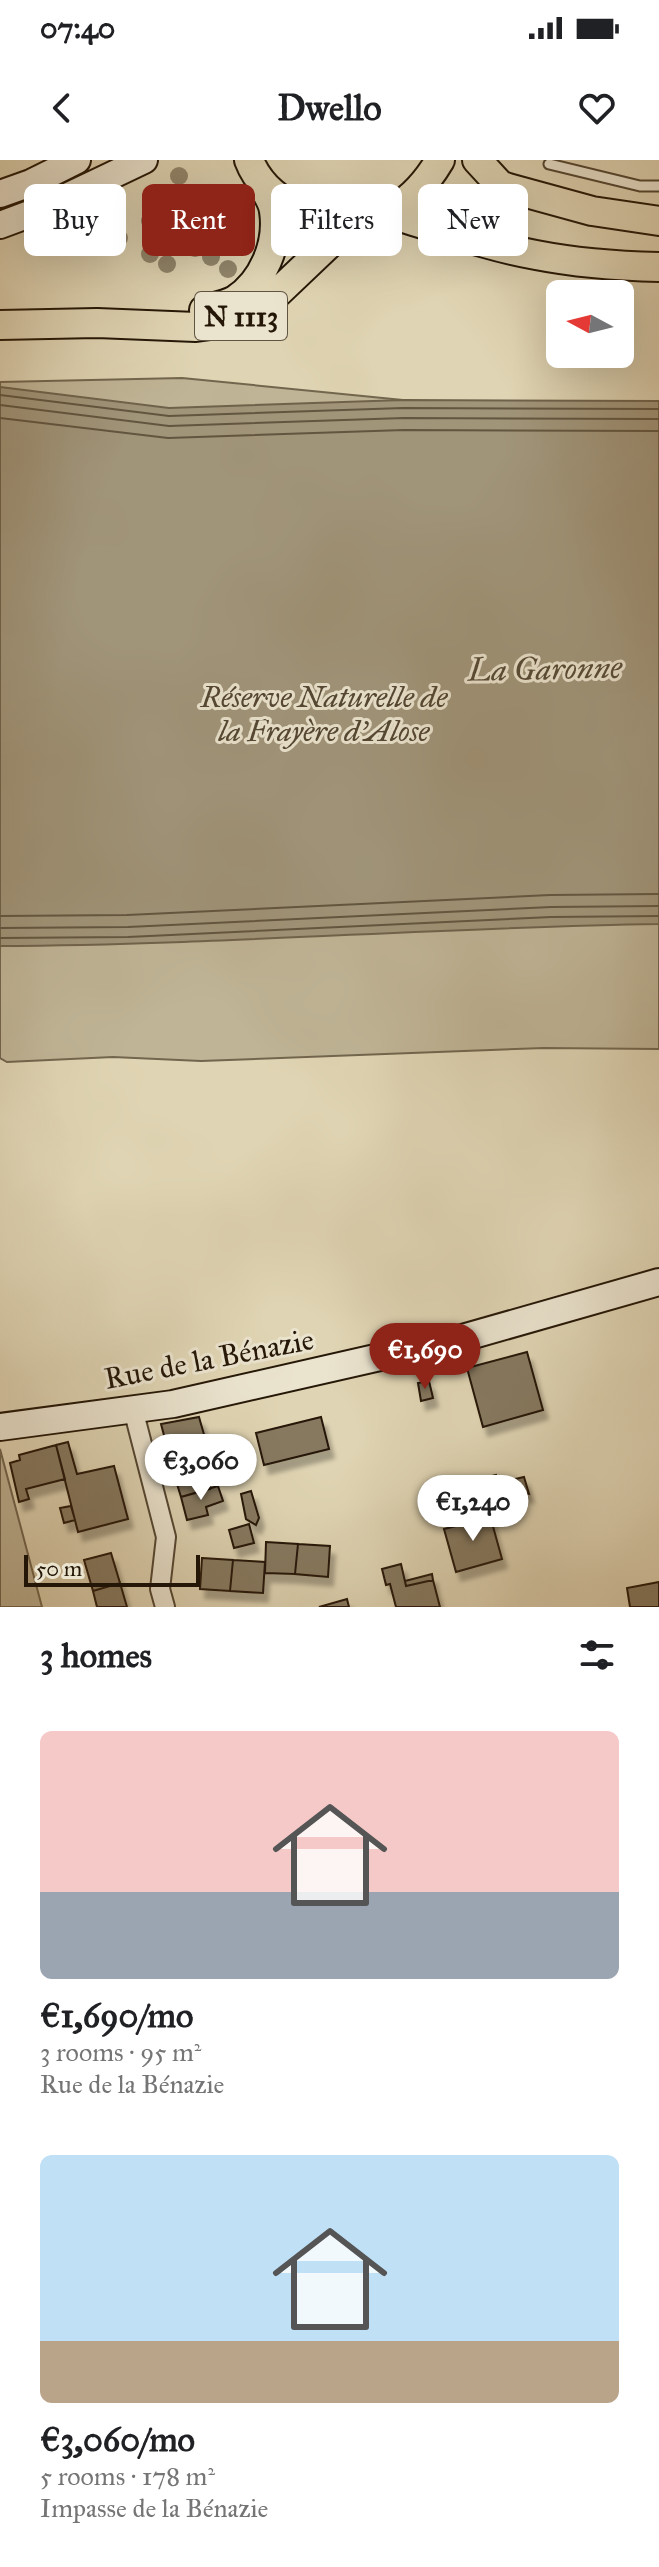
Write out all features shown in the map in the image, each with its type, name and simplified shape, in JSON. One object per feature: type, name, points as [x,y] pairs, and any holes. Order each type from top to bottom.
[{"type":"main road","points":[[402,203],[412,197],[440,160]]},
{"type":"main road","points":[[477,160],[500,185],[508,188],[592,211],[659,221]]},
{"type":"main road","points":[[250,167],[271,188]]},
{"type":"main road","name":"N 1113","points":[[97,323],[199,312],[231,302],[250,289],[265,267],[274,233],[274,208],[250,167]]},
{"type":"main road","points":[[402,218],[485,244],[534,255],[618,266],[659,267]]},
{"type":"main road","name":"N 1113","points":[[0,325],[97,323],[196,327],[225,323],[250,313],[271,299],[316,256]]},
{"type":"street","points":[[0,194],[31,183],[77,160]]},
{"type":"street","points":[[0,225],[35,212],[144,160]]},
{"type":"street","name":"Rue de la Bénazie","points":[[0,1427],[173,1404],[459,1339],[659,1282]]},
{"type":"street","points":[[133,1409],[166,1537],[160,1589],[165,1607]]},
{"type":"lane","points":[[549,164],[640,186],[659,186]]},
{"type":"green space","name":"Réserve Naturelle de la Frayère d'Alose","points":[[182,378],[403,400],[659,418],[659,1049],[544,1048],[201,1061],[113,1057],[7,1062],[0,1058],[0,382]]},
{"type":"green space","points":[[0,1449],[42,1607],[0,1607]]},
{"type":"water","name":"Réserve Naturelle de la Frayère d'Alose","points":[[0,387],[169,408],[403,400],[659,401],[659,924],[165,943],[0,946]]},
{"type":"building","points":[[527,1352],[543,1410],[483,1427],[467,1368]]},
{"type":"building","points":[[429,1381],[433,1398],[421,1401],[418,1383]]},
{"type":"building","points":[[199,1417],[207,1445],[169,1454],[161,1424]]},
{"type":"building","points":[[321,1417],[329,1449],[264,1465],[256,1433]]},
{"type":"building","points":[[68,1442],[77,1474],[114,1466],[128,1519],[78,1532],[56,1445]]},
{"type":"building","points":[[56,1445],[65,1479],[26,1489],[29,1499],[19,1502],[10,1463],[20,1460],[19,1455]]},
{"type":"building","points":[[199,1447],[203,1460],[173,1467],[169,1454]]},
{"type":"building","points":[[203,1460],[206,1475],[177,1484],[173,1467]]},
{"type":"building","points":[[206,1475],[210,1489],[181,1497],[177,1484]]},
{"type":"building","points":[[496,1475],[504,1505],[488,1509],[480,1479]]},
{"type":"building","points":[[524,1477],[529,1494],[519,1492],[502,1496],[498,1483]]},
{"type":"building","points":[[218,1486],[223,1501],[206,1507],[208,1515],[187,1520],[181,1497]]},
{"type":"building","points":[[251,1491],[259,1518],[256,1525],[246,1519],[241,1494]]},
{"type":"building","points":[[71,1506],[75,1520],[64,1523],[60,1508]]},
{"type":"building","points":[[489,1512],[502,1559],[456,1572],[444,1529],[472,1522],[471,1517]]},
{"type":"building","points":[[249,1524],[254,1543],[234,1548],[229,1530]]},
{"type":"building","points":[[266,1542],[298,1544],[295,1574],[265,1573]]},
{"type":"building","points":[[298,1544],[330,1546],[328,1577],[295,1574]]},
{"type":"building","points":[[111,1553],[120,1583],[93,1591],[84,1560]]},
{"type":"building","points":[[202,1558],[233,1560],[230,1591],[200,1589]]},
{"type":"building","points":[[233,1560],[265,1562],[263,1593],[230,1591]]},
{"type":"building","points":[[401,1564],[406,1586],[433,1580],[440,1607],[396,1607],[382,1569]]},
{"type":"building","points":[[432,1574],[433,1580],[406,1586],[405,1581]]},
{"type":"building","points":[[659,1582],[659,1607],[630,1607],[627,1588]]},
{"type":"building","points":[[120,1583],[127,1607],[97,1607],[93,1591]]},
{"type":"building","points":[[347,1599],[349,1607],[319,1607]]},
{"type":"water label","name":"La Garonne","points":[[545,669]]}]
